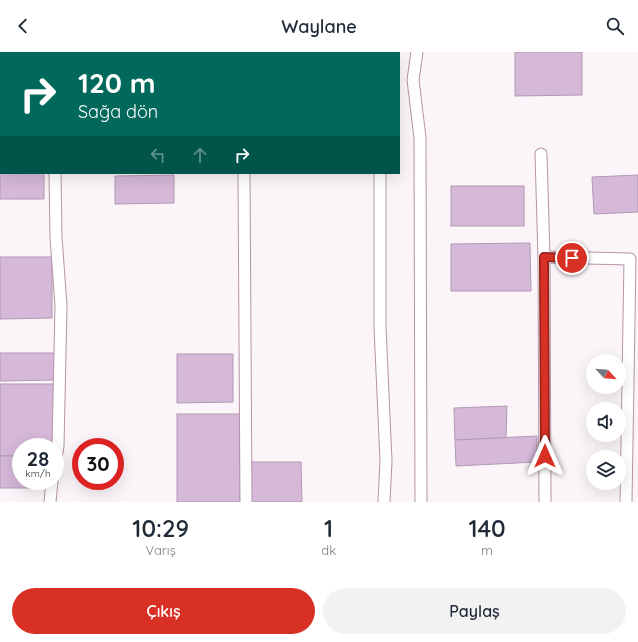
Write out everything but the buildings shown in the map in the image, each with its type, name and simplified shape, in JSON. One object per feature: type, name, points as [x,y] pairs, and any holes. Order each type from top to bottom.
[{"type":"street","points":[[417,52],[413,80],[420,138],[421,502]]},
{"type":"street","points":[[541,154],[544,257],[545,502]]},
{"type":"street","points":[[55,174],[56,237],[61,306],[58,438]]},
{"type":"street","points":[[244,174],[246,502]]},
{"type":"street","points":[[380,174],[380,327],[386,461],[384,502]]},
{"type":"street","points":[[544,257],[630,259],[626,502]]},
{"type":"street","points":[[50,502],[51,490]]},
{"type":"route","points":[[545,456],[544,257],[572,258]]}]
